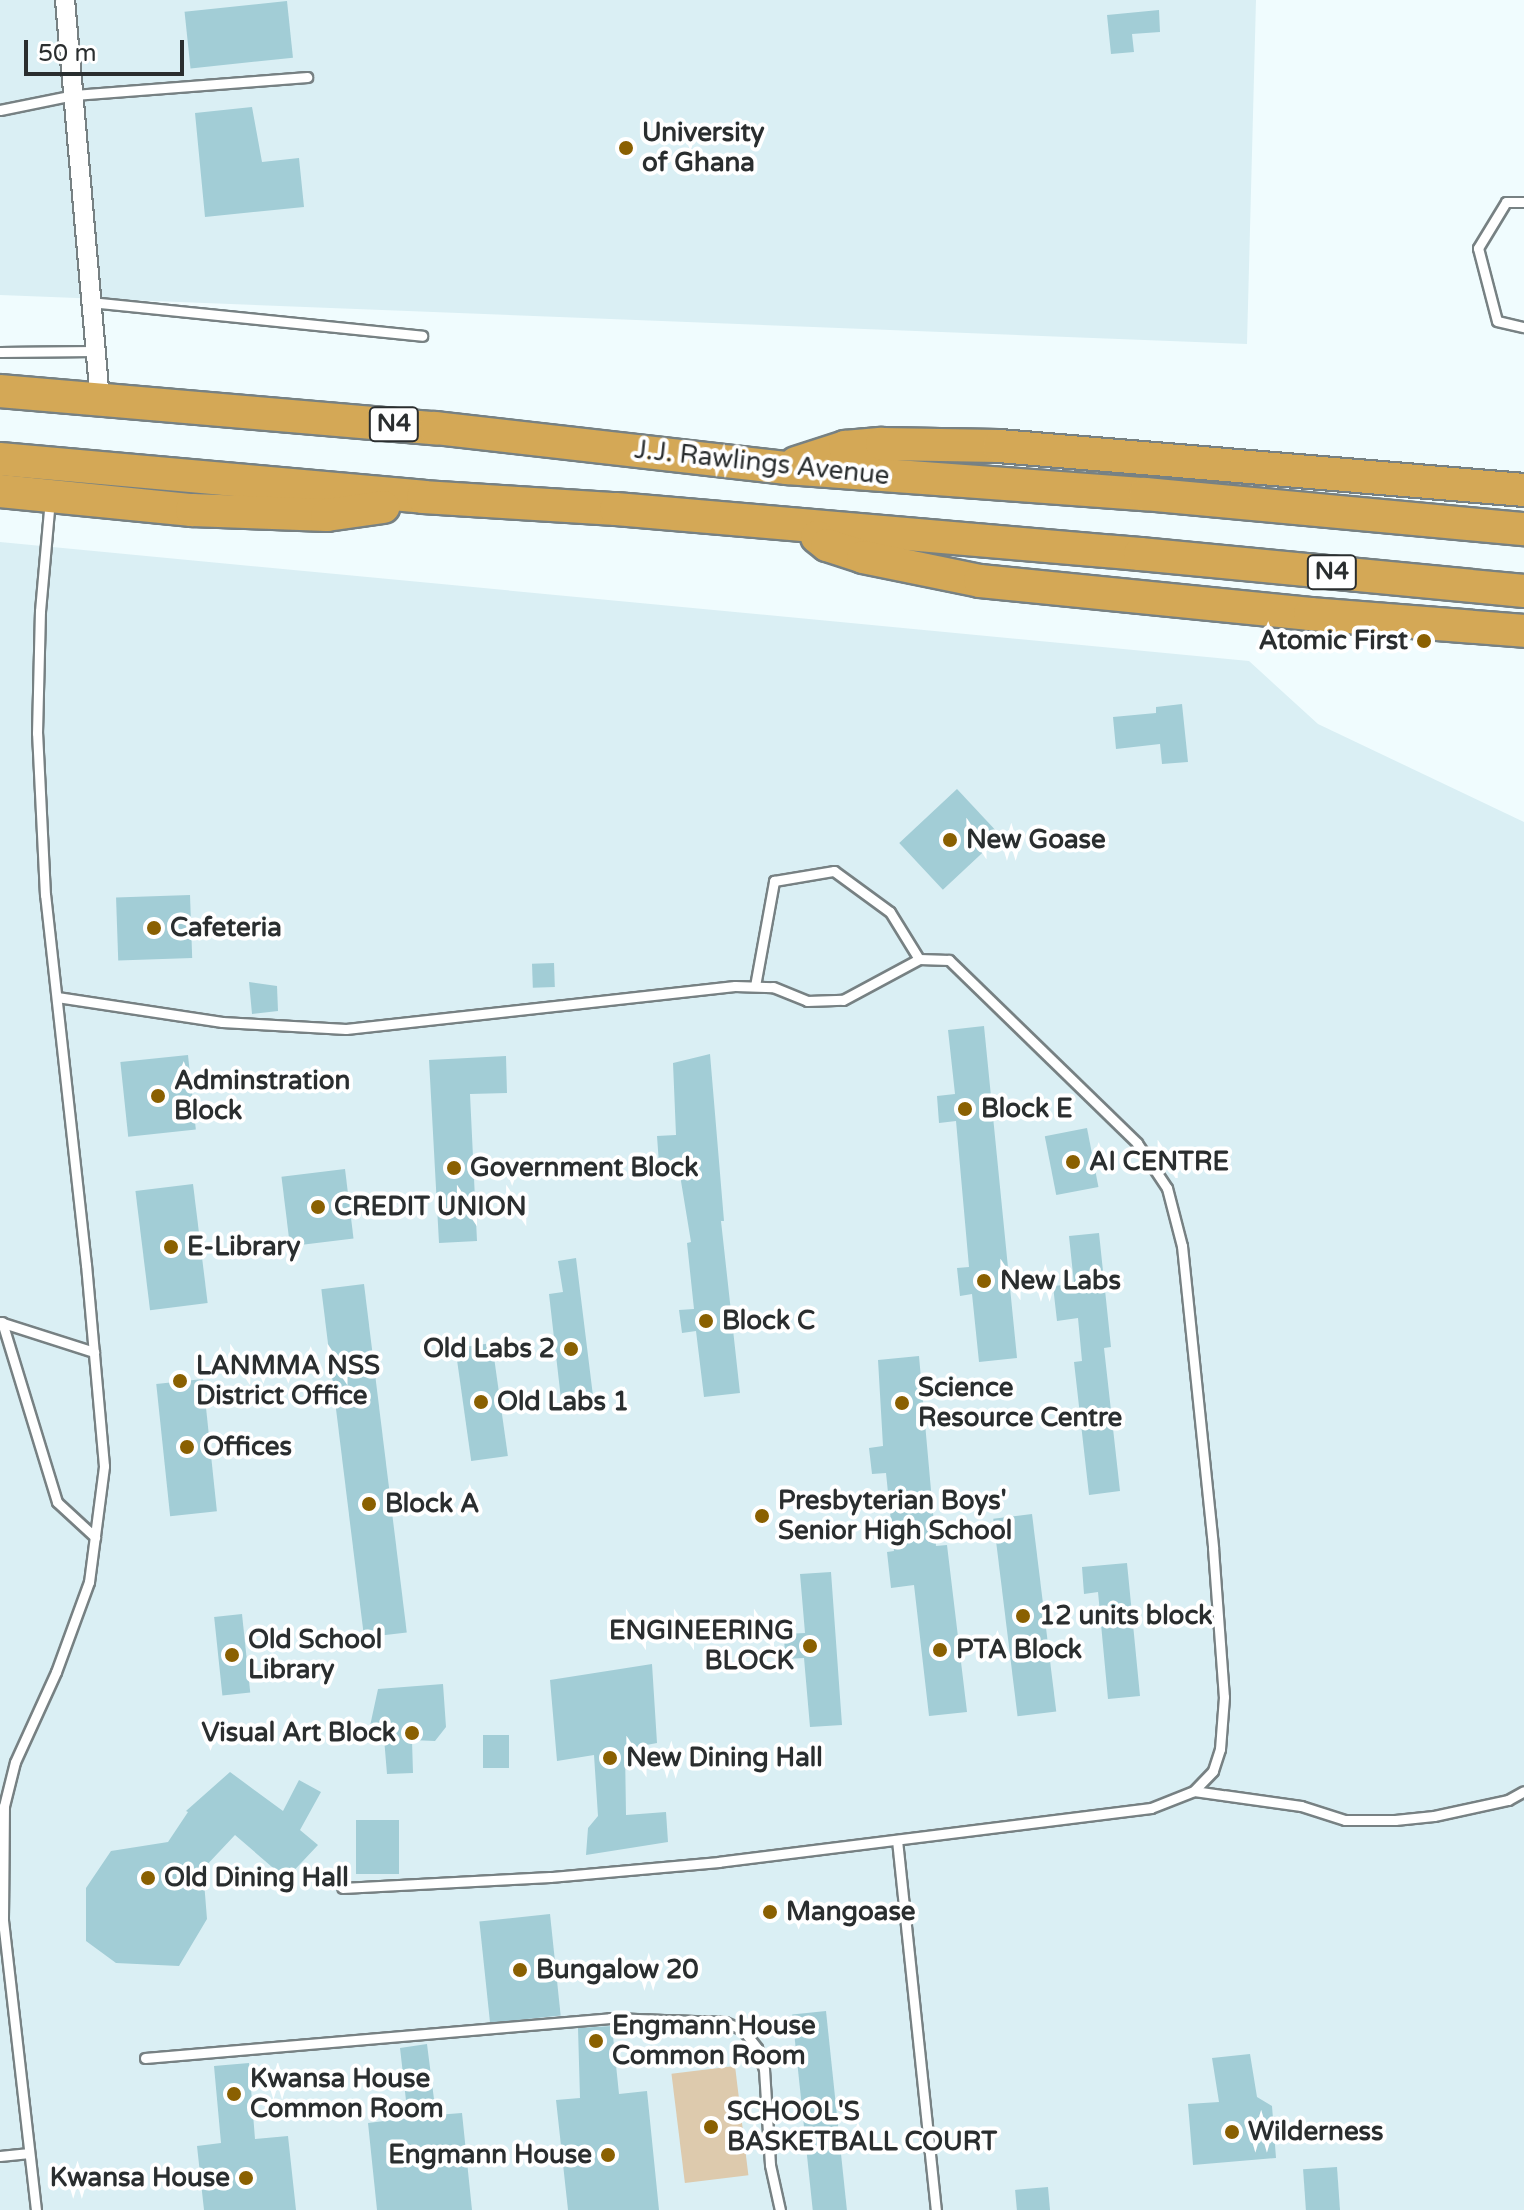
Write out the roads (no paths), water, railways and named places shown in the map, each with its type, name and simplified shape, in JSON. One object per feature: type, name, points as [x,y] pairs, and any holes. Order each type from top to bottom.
[{"type":"highway","name":"J.J. Rawlings Avenue","points":[[0,391],[435,428],[787,468],[1145,494],[1524,529]]},
{"type":"highway","points":[[787,468],[814,455],[845,447],[882,444],[999,446],[1524,490]]},
{"type":"highway","name":"N4","points":[[0,459],[423,497],[616,509],[1524,591]]},
{"type":"highway","points":[[0,491],[192,510],[327,515],[423,497]]},
{"type":"highway","points":[[805,528],[827,545],[863,557],[980,581],[1310,614],[1524,631]]},
{"type":"street","points":[[65,0],[100,398]]},
{"type":"lane","points":[[0,110],[74,95],[307,77]]},
{"type":"lane","points":[[1524,202],[1506,202],[1478,248],[1497,321],[1524,327]]},
{"type":"lane","points":[[90,302],[422,336]]},
{"type":"lane","points":[[0,352],[94,351]]},
{"type":"lane","points":[[36,2210],[2,1919],[4,1806],[15,1762],[56,1672],[89,1582],[104,1466],[45,895],[37,733],[40,611],[50,497]]},
{"type":"lane","points":[[755,986],[774,881],[834,871],[890,912],[919,959]]},
{"type":"lane","points":[[57,997],[222,1022],[346,1029],[755,986],[773,987],[807,1001],[843,1000],[919,959],[949,960],[1137,1143],[1167,1188],[1182,1246],[1213,1548],[1224,1697],[1220,1749],[1213,1771],[1194,1791],[1151,1808],[719,1862],[581,1874],[342,1888]]},
{"type":"lane","points":[[1,1322],[94,1352]]},
{"type":"lane","points":[[1,1322],[57,1502],[95,1537]]},
{"type":"lane","points":[[1194,1791],[1301,1806],[1345,1820],[1434,1816],[1493,1803],[1524,1791]]},
{"type":"lane","points":[[897,1840],[936,2210]]},
{"type":"lane","points":[[145,2058],[610,2018],[725,2022],[743,2030],[757,2048],[764,2069],[770,2165],[780,2210]]},
{"type":"lane","points":[[0,2156],[27,2153]]},
{"type":"place","name":"University of Ghana","points":[[626,148]]},
{"type":"place","name":"Atomic First","points":[[1424,641]]},
{"type":"place","name":"New Goase","points":[[950,840]]},
{"type":"place","name":"Cafeteria","points":[[154,928]]},
{"type":"place","name":"Adminstration Block","points":[[158,1096]]},
{"type":"place","name":"Block E","points":[[965,1109]]},
{"type":"place","name":"AI CENTRE","points":[[1073,1162]]},
{"type":"place","name":"Government Block","points":[[454,1168]]},
{"type":"place","name":"CREDIT UNION","points":[[318,1207]]},
{"type":"place","name":"E-Library","points":[[171,1247]]},
{"type":"place","name":"New Labs","points":[[984,1281]]},
{"type":"place","name":"Block C","points":[[706,1321]]},
{"type":"place","name":"Old Labs 2","points":[[571,1349]]},
{"type":"place","name":"LANMMA NSS District Office","points":[[180,1381]]},
{"type":"place","name":"Old Labs 1","points":[[481,1402]]},
{"type":"place","name":"Science Resource Centre","points":[[902,1403]]},
{"type":"place","name":"Offices","points":[[187,1447]]},
{"type":"place","name":"Block A","points":[[369,1504]]},
{"type":"place","name":"Presbyterian Boys' Senior High School","points":[[762,1516]]},
{"type":"place","name":"12 units block","points":[[1023,1616]]},
{"type":"place","name":"ENGINEERING BLOCK","points":[[810,1646]]},
{"type":"place","name":"PTA Block","points":[[940,1650]]},
{"type":"place","name":"Old School Library","points":[[232,1655]]},
{"type":"place","name":"Visual Art Block","points":[[412,1733]]},
{"type":"place","name":"New Dining Hall","points":[[610,1758]]},
{"type":"place","name":"Old Dining Hall","points":[[148,1878]]},
{"type":"place","name":"Mangoase","points":[[770,1912]]},
{"type":"place","name":"Bungalow 20","points":[[520,1970]]},
{"type":"place","name":"Engmann House Common Room","points":[[596,2041]]},
{"type":"place","name":"Kwansa House Common Room","points":[[234,2094]]},
{"type":"place","name":"SCHOOL'S BASKETBALL COURT","points":[[711,2127]]},
{"type":"place","name":"Wilderness","points":[[1232,2132]]},
{"type":"place","name":"Engmann House","points":[[608,2155]]},
{"type":"place","name":"Kwansa House","points":[[246,2178]]}]
